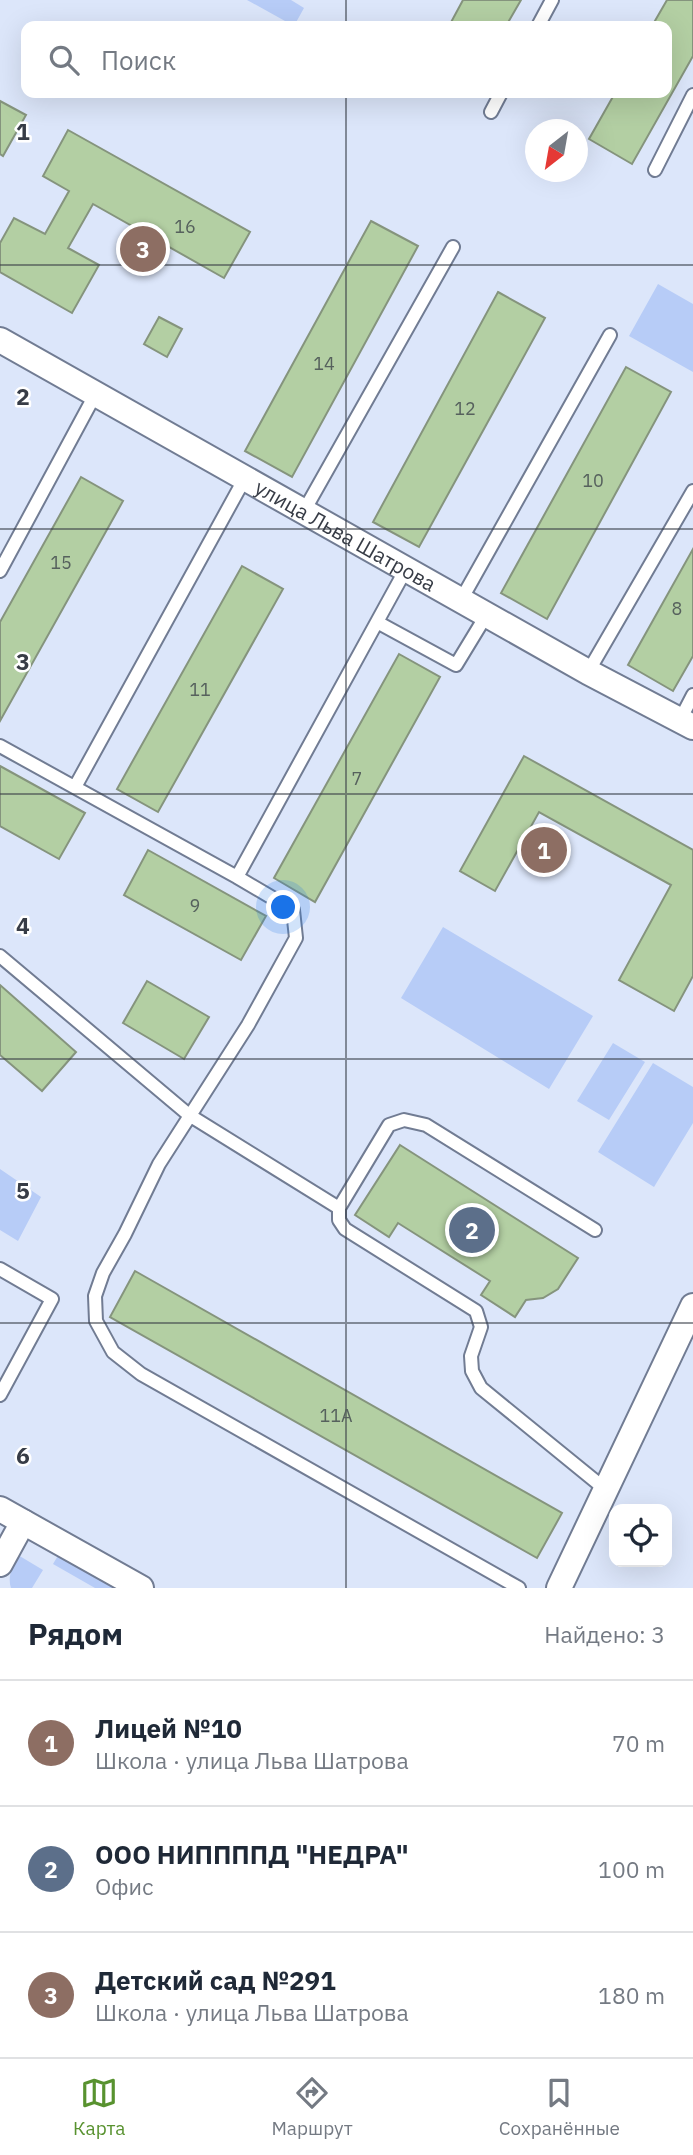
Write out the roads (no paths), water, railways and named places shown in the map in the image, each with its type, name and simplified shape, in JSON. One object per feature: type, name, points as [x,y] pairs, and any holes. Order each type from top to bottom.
[{"type":"street","name":"улица Льва Шатрова","points":[[0,340],[588,673],[687,723]]},
{"type":"street","points":[[559,1588],[693,1306]]},
{"type":"street","points":[[0,1509],[141,1588]]},
{"type":"street","points":[[0,1564],[23,1522]]},
{"type":"lane","points":[[541,21],[552,0]]},
{"type":"lane","points":[[655,170],[693,95]]},
{"type":"lane","points":[[491,112],[498,98]]},
{"type":"lane","points":[[304,511],[453,247]]},
{"type":"lane","points":[[461,600],[610,335]]},
{"type":"lane","points":[[0,571],[96,393]]},
{"type":"lane","points":[[75,787],[244,478]]},
{"type":"lane","points":[[588,673],[693,491]]},
{"type":"lane","points":[[237,877],[406,569]]},
{"type":"lane","points":[[377,622],[456,665],[487,614]]},
{"type":"lane","points":[[687,723],[693,695]]},
{"type":"lane","points":[[0,746],[293,910],[296,938],[248,1025],[159,1164],[103,1273],[96,1296],[96,1321],[113,1352],[141,1374],[519,1588]]},
{"type":"lane","points":[[0,956],[189,1115],[339,1208]]},
{"type":"lane","points":[[595,1230],[426,1125],[404,1119],[389,1125],[339,1208],[339,1220],[345,1229],[476,1311],[481,1326],[471,1356],[472,1371],[481,1388],[605,1489]]},
{"type":"lane","points":[[0,1269],[52,1299],[0,1395]]},
{"type":"place","name":"Детский сад №291","points":[[143,249]]},
{"type":"place","name":"Лицей №10","points":[[544,850]]},
{"type":"place","name":"ООО НИППППД \"НЕДРА\"","points":[[472,1230]]}]
